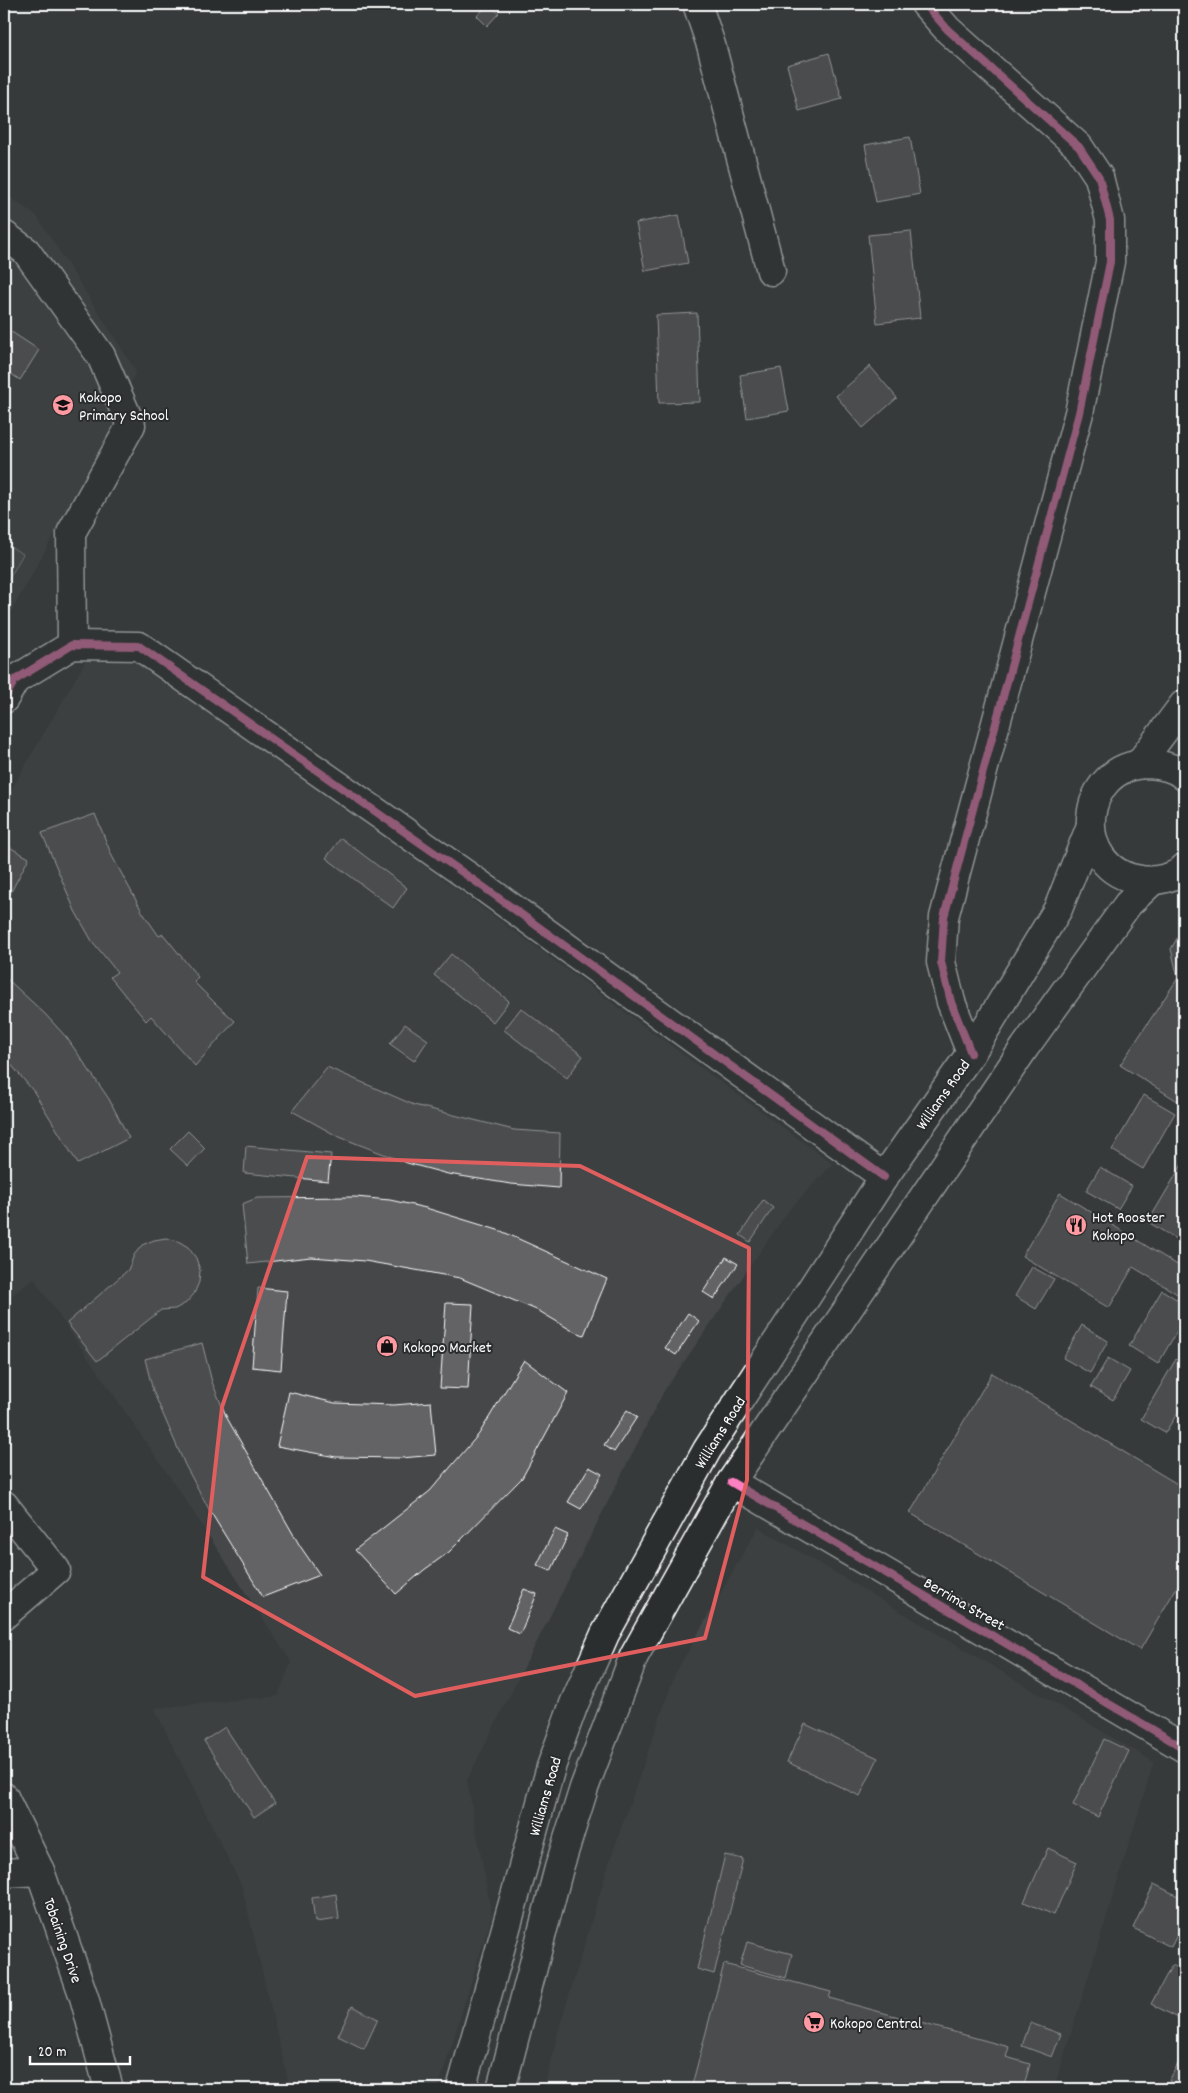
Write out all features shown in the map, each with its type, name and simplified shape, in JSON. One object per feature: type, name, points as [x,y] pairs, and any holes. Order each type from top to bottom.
[{"type":"street","points":[[697,4],[711,45],[771,271]]},
{"type":"street","points":[[925,4],[948,30],[1078,147],[1098,177],[1110,220],[1110,262],[1079,413],[944,917],[941,962],[951,1002],[971,1053]]},
{"type":"street","points":[[4,234],[26,251],[101,356],[131,425],[71,533],[72,645]]},
{"type":"street","points":[[4,699],[15,680],[72,645],[139,646],[482,886],[884,1177]]},
{"type":"street","points":[[1139,764],[1184,704]]},
{"type":"street","name":"Williams Road","points":[[461,2089],[551,1766],[574,1704],[605,1634],[707,1450],[884,1177],[971,1053],[1058,909],[1090,828],[1092,806],[1102,786],[1118,772],[1139,764],[1161,765],[1184,776]]},
{"type":"street","name":"Williams Road","points":[[1090,828],[1094,846],[1104,861],[1117,872],[1134,879],[1151,882]]},
{"type":"street","points":[[502,2089],[526,1989],[559,1868],[584,1788],[634,1656],[731,1482],[1025,1047],[1128,904],[1151,882],[1181,872],[1184,868]]},
{"type":"street","name":"Berrima Street","points":[[731,1482],[1184,1748]]},
{"type":"street","points":[[4,1506],[56,1570],[4,1615]]},
{"type":"street","name":"Tobaining Drive","points":[[4,1797],[40,1871],[84,1997],[109,2089]]},
{"type":"street","points":[[4,1873],[40,1871]]},
{"type":"highlighted area","points":[[307,1157],[580,1166],[749,1248],[747,1480],[705,1638],[415,1696],[203,1577],[222,1407]]},
{"type":"shaded area","name":"Kokopo Primary School","points":[[4,193],[37,216],[136,371],[107,439],[4,625]]},
{"type":"shaded area","points":[[4,543],[23,554],[4,588]]},
{"type":"shaded area","name":"Kokopo Market","points":[[88,657],[137,663],[280,760],[833,1164],[789,1210],[664,1391],[467,1780],[492,1915],[438,2089],[290,2089],[242,1887],[154,1708],[278,1696],[291,1662],[182,1495],[34,1279],[4,1301],[4,802]]},
{"type":"shaded area","points":[[758,1527],[1154,1762],[1054,2089],[544,2089],[558,2032],[609,1863],[675,1674]]},
{"type":"building","points":[[488,4],[499,13],[487,26],[477,16]]},
{"type":"building","points":[[829,53],[842,99],[799,111],[787,65]]},
{"type":"building","points":[[910,137],[920,194],[876,202],[865,145]]},
{"type":"building","points":[[679,215],[688,263],[645,271],[636,223]]},
{"type":"building","points":[[911,231],[920,318],[877,323],[868,235]]},
{"type":"building","points":[[697,313],[700,402],[659,403],[656,315]]},
{"type":"building","points":[[10,331],[39,350],[20,380],[4,369],[4,340]]},
{"type":"building","points":[[870,366],[897,398],[863,428],[836,396]]},
{"type":"building","points":[[781,368],[789,411],[747,418],[740,375]]},
{"type":"building","points":[[95,814],[112,856],[143,913],[159,936],[163,934],[198,977],[194,982],[235,1021],[195,1066],[151,1016],[146,1021],[110,977],[117,972],[92,941],[75,911],[42,833]]},
{"type":"building","points":[[341,838],[407,888],[393,908],[326,858]]},
{"type":"building","points":[[4,844],[29,858],[4,905]]},
{"type":"building","points":[[1184,926],[1184,1105],[1120,1065],[1178,978],[1171,949]]},
{"type":"building","points":[[451,954],[509,1001],[493,1022],[434,975]]},
{"type":"building","points":[[4,976],[45,1014],[67,1038],[109,1099],[129,1138],[78,1164],[34,1092],[4,1056]]},
{"type":"building","points":[[521,1008],[583,1056],[567,1078],[504,1030]]},
{"type":"building","points":[[405,1024],[428,1040],[414,1061],[390,1044]]},
{"type":"building","points":[[327,1067],[414,1105],[514,1130],[560,1133],[559,1188],[511,1184],[448,1174],[407,1163],[337,1136],[292,1111]]},
{"type":"building","points":[[1144,1095],[1175,1113],[1143,1169],[1112,1150]]},
{"type":"building","points":[[188,1131],[205,1148],[188,1166],[170,1149]]},
{"type":"building","points":[[246,1146],[331,1154],[328,1181],[244,1173]]},
{"type":"building","points":[[1184,1161],[1184,1244],[1148,1222]]},
{"type":"building","points":[[1100,1167],[1132,1186],[1118,1209],[1086,1191]]},
{"type":"building","name":"Hot Rooster Kokopo","points":[[1060,1193],[1184,1269],[1184,1298],[1133,1267],[1109,1308],[1022,1256]]},
{"type":"building","points":[[355,1197],[390,1200],[426,1208],[501,1231],[607,1279],[584,1335],[571,1330],[539,1311],[460,1278],[365,1261],[311,1257],[248,1264],[242,1204],[257,1198]]},
{"type":"building","points":[[763,1200],[773,1208],[750,1242],[740,1235]]},
{"type":"building","points":[[166,1238],[178,1241],[188,1247],[196,1258],[200,1270],[199,1282],[194,1294],[186,1303],[175,1309],[161,1310],[97,1361],[67,1323],[128,1270],[134,1255],[142,1245]]},
{"type":"building","points":[[726,1257],[738,1264],[714,1299],[703,1292]]},
{"type":"building","points":[[1032,1267],[1054,1279],[1036,1309],[1015,1296]]},
{"type":"building","points":[[258,1288],[287,1291],[281,1370],[252,1367]]},
{"type":"building","points":[[1162,1290],[1184,1304],[1184,1319],[1158,1364],[1129,1346]]},
{"type":"building","points":[[446,1303],[473,1304],[468,1389],[440,1388]]},
{"type":"building","points":[[688,1313],[699,1321],[676,1355],[665,1348]]},
{"type":"building","points":[[1082,1325],[1108,1341],[1090,1373],[1063,1358]]},
{"type":"building","points":[[202,1343],[212,1382],[227,1418],[300,1546],[320,1575],[263,1597],[210,1511],[185,1465],[153,1391],[145,1359]]},
{"type":"building","points":[[1108,1358],[1130,1371],[1113,1400],[1091,1387]]},
{"type":"building","points":[[1176,1359],[1184,1364],[1184,1405],[1165,1433],[1141,1419]]},
{"type":"building","points":[[524,1360],[568,1393],[522,1478],[449,1552],[396,1594],[355,1550],[430,1491],[479,1434]]},
{"type":"building","points":[[992,1373],[1184,1488],[1184,1575],[1140,1650],[910,1513]]},
{"type":"building","points":[[289,1392],[335,1403],[394,1405],[431,1402],[436,1455],[401,1458],[336,1457],[277,1446]]},
{"type":"building","points":[[627,1410],[637,1417],[614,1452],[604,1445]]},
{"type":"building","points":[[589,1467],[602,1474],[581,1509],[568,1502]]},
{"type":"building","points":[[555,1529],[568,1535],[551,1571],[537,1565]]},
{"type":"building","points":[[524,1589],[537,1594],[520,1634],[507,1628]]},
{"type":"building","points":[[805,1724],[878,1758],[860,1796],[787,1762]]},
{"type":"building","points":[[225,1727],[275,1803],[254,1817],[204,1741]]},
{"type":"building","points":[[1104,1739],[1129,1751],[1098,1817],[1073,1805]]},
{"type":"building","points":[[1048,1848],[1077,1862],[1054,1915],[1024,1902]]},
{"type":"building","points":[[725,1855],[743,1859],[714,1974],[697,1969]]},
{"type":"building","points":[[1154,1884],[1184,1899],[1184,1921],[1171,1947],[1133,1928]]},
{"type":"building","points":[[336,1894],[339,1919],[315,1922],[312,1898]]},
{"type":"building","points":[[747,1942],[792,1954],[786,1978],[740,1965]]},
{"type":"building","name":"Kokopo Central","points":[[724,1964],[831,1992],[829,1998],[1009,2047],[1006,2057],[1030,2064],[1023,2089],[691,2089]]},
{"type":"building","points":[[1172,1965],[1184,1971],[1184,2021],[1151,2004]]},
{"type":"building","points":[[352,2006],[378,2019],[364,2049],[338,2036]]},
{"type":"building","points":[[1030,2023],[1061,2034],[1052,2057],[1022,2046]]},
{"type":"building","points":[[1184,2052],[1184,2089],[1169,2081]]},
{"type":"cycle path","points":[[925,4],[948,30],[1079,147],[1099,177],[1110,220],[1110,262],[1079,413],[944,917],[941,962],[951,1002],[971,1053]]},
{"type":"cycle path","points":[[4,699],[15,680],[72,645],[139,646],[482,886],[884,1177]]},
{"type":"cycle path","points":[[731,1482],[1184,1748]]},
{"type":"place","name":"Kokopo Primary School","points":[[63,405]]},
{"type":"place","name":"Hot Rooster Kokopo","points":[[1076,1225]]},
{"type":"place","name":"Kokopo Market","points":[[387,1346]]},
{"type":"place","name":"Kokopo Central","points":[[814,2022]]}]
